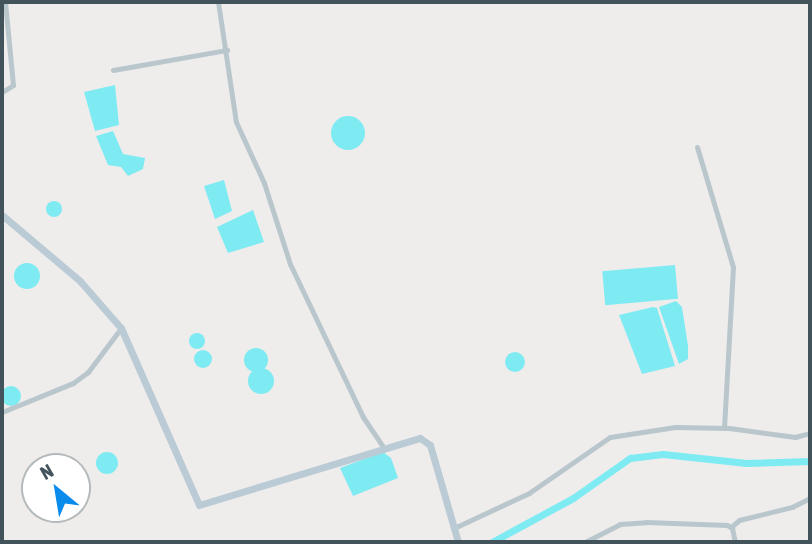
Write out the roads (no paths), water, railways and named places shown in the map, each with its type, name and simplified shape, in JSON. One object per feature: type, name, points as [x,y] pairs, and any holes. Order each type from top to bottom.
[{"type":"street","points":[[2,92],[13,85],[5,2]]},
{"type":"street","points":[[218,2],[236,122],[264,183],[290,264],[363,417],[383,447]]},
{"type":"street","points":[[113,70],[227,50]]},
{"type":"street","points":[[697,147],[733,267],[724,428]]},
{"type":"street","points":[[2,215],[19,225],[80,281],[121,328],[199,505],[416,438],[428,442],[458,542]]},
{"type":"street","points":[[2,412],[59,391],[88,372],[121,328]]},
{"type":"street","points":[[455,530],[528,493],[610,437],[675,428],[724,428],[795,437],[810,433]]},
{"type":"street","points":[[585,542],[633,523],[731,527],[739,520],[792,507],[810,498]]},
{"type":"street","points":[[731,527],[735,542]]},
{"type":"street","points":[[794,542],[803,542]]},
{"type":"water","points":[[115,85],[119,125],[95,131],[84,92]]},
{"type":"water","points":[[348,116],[360,121],[365,133],[360,145],[348,150],[336,145],[331,133],[336,121]]},
{"type":"water","points":[[113,131],[123,154],[145,158],[143,169],[128,176],[121,167],[108,165],[96,136]]},
{"type":"water","points":[[224,180],[232,211],[215,219],[204,186]]},
{"type":"water","points":[[54,201],[60,203],[60,215],[54,217],[48,215],[46,209],[48,203]]},
{"type":"water","points":[[253,210],[264,242],[228,253],[217,227]]},
{"type":"water","points":[[27,263],[36,267],[40,276],[36,285],[27,289],[18,285],[14,276],[18,267]]},
{"type":"water","points":[[675,265],[678,299],[605,305],[602,271]]},
{"type":"water","points":[[676,301],[682,307],[688,346],[688,359],[679,364],[659,307]]},
{"type":"water","points":[[657,308],[675,366],[642,374],[619,315]]},
{"type":"water","points":[[194,333],[200,333],[205,341],[203,347],[194,349],[189,344],[189,338]]},
{"type":"water","points":[[256,348],[267,355],[268,360],[261,371],[256,372],[245,365],[244,360],[251,349]]},
{"type":"water","points":[[203,350],[209,353],[212,359],[209,365],[203,368],[197,365],[194,359],[197,353]]},
{"type":"water","points":[[511,352],[519,352],[525,362],[519,372],[511,372],[505,366],[505,358]]},
{"type":"water","points":[[261,368],[270,372],[274,381],[270,390],[261,394],[252,390],[248,381],[252,372]]},
{"type":"water","points":[[11,386],[18,389],[21,396],[18,403],[11,406],[4,403],[1,396],[4,389]]},
{"type":"water","points":[[107,452],[115,455],[118,463],[115,471],[107,474],[99,471],[96,463],[99,455]]},
{"type":"water","points":[[383,452],[391,458],[398,478],[353,496],[340,468]]},
{"type":"waterway","points":[[492,542],[573,498],[630,458],[663,454],[747,463],[810,461]]}]
